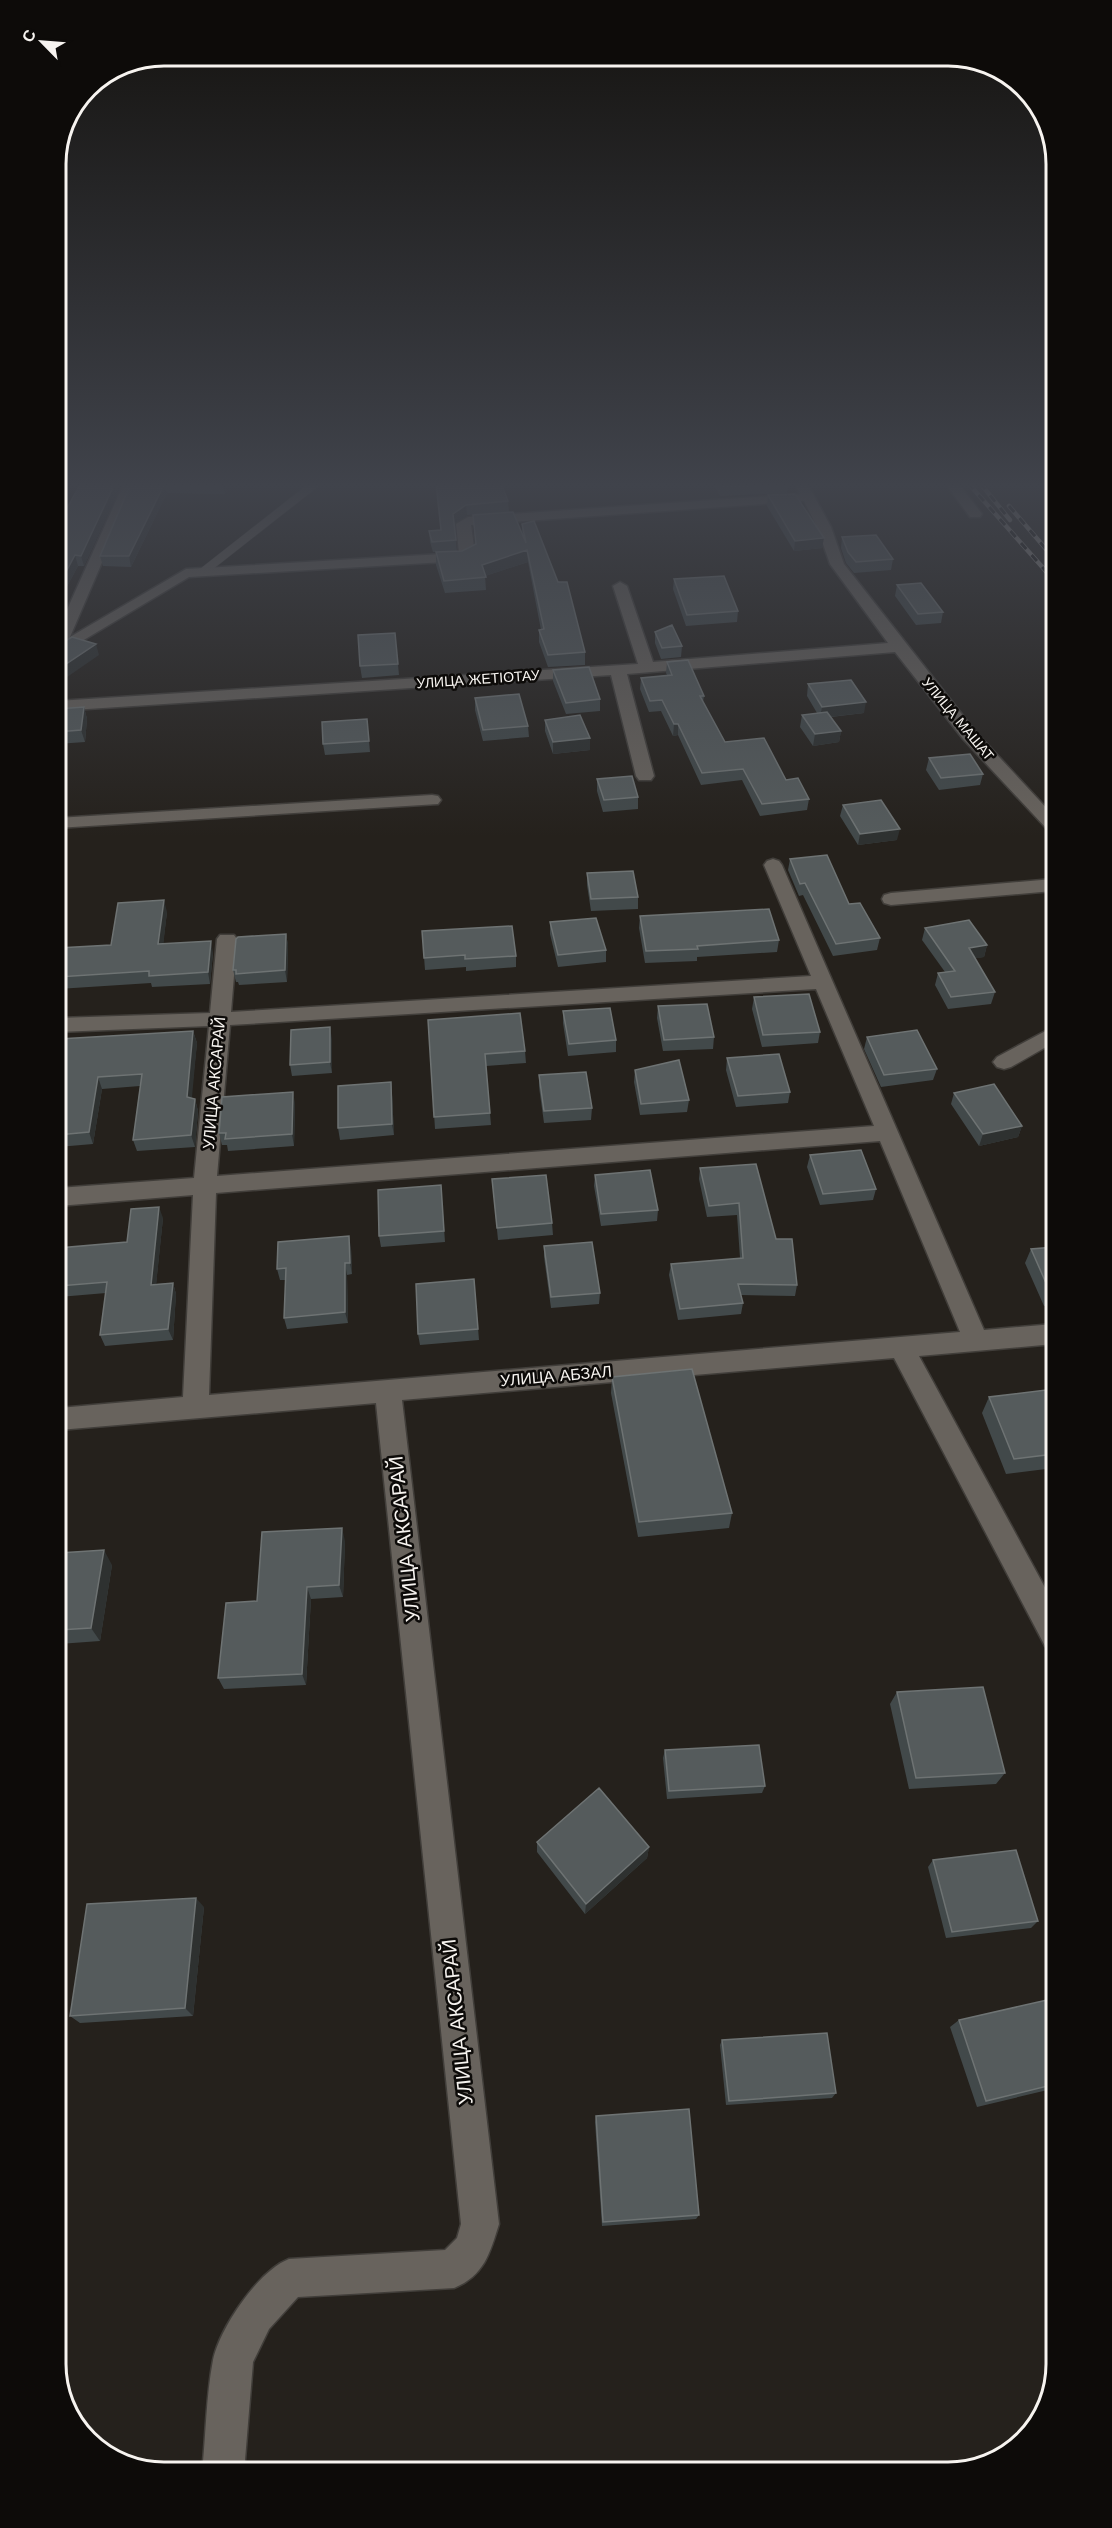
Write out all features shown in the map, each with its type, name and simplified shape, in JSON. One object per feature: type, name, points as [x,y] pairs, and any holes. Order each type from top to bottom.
[{"type":"street","points":[[66,629],[78,601]]},
{"type":"street","points":[[66,645],[139,601]]},
{"type":"street","points":[[625,601],[647,668]]},
{"type":"street","name":"УЛИЦА МАШАТ","points":[[865,601],[969,735],[1046,818]]},
{"type":"street","name":"УЛИЦА ЖЕТІОТАУ","points":[[66,705],[647,668],[899,647]]},
{"type":"street","points":[[618,670],[645,776]]},
{"type":"street","points":[[66,823],[432,800]]},
{"type":"street","points":[[773,865],[975,1340]]},
{"type":"street","points":[[891,899],[1046,886]]},
{"type":"street","name":"УЛИЦА АКСАРАЙ","points":[[196,1407],[205,1186],[227,939]]},
{"type":"street","points":[[66,1025],[221,1019],[823,982]]},
{"type":"street","points":[[1004,1062],[1046,1038]]},
{"type":"street","points":[[66,1196],[887,1133]]},
{"type":"street","name":"УЛИЦА АБЗАЛ","points":[[66,1418],[1046,1335]]},
{"type":"street","points":[[901,1347],[1046,1619]]},
{"type":"street","name":"УЛИЦА АКСАРАЙ","points":[[224,2462],[233,2359],[255,2315],[289,2278],[454,2269],[472,2249],[480,2223],[388,1390]]},
{"type":"building","points":[[538,601],[572,601],[585,652],[548,655],[539,630],[544,629]]},
{"type":"building","points":[[682,601],[734,601],[738,611],[687,615]]},
{"type":"building","points":[[909,601],[935,601],[943,612],[918,614]]},
{"type":"building","points":[[672,625],[682,646],[662,648],[655,632]]},
{"type":"building","points":[[395,633],[398,664],[360,666],[358,635]]},
{"type":"building","points":[[72,637],[96,644],[66,664],[66,641]]},
{"type":"building","points":[[688,660],[704,696],[700,696],[725,742],[764,738],[786,780],[798,778],[809,799],[762,804],[743,769],[702,773],[678,724],[674,724],[662,700],[650,701],[641,678],[672,675],[667,662]]},
{"type":"building","points":[[589,667],[600,699],[566,703],[553,670]]},
{"type":"building","points":[[851,680],[866,702],[822,707],[808,684]]},
{"type":"building","points":[[519,694],[528,726],[483,730],[475,698]]},
{"type":"building","points":[[84,707],[81,730],[66,731],[66,708]]},
{"type":"building","points":[[827,712],[841,731],[815,734],[802,715]]},
{"type":"building","points":[[580,715],[590,738],[553,742],[545,720]]},
{"type":"building","points":[[367,719],[369,741],[323,744],[322,722]]},
{"type":"building","points":[[970,754],[983,774],[941,778],[929,758]]},
{"type":"building","points":[[632,776],[638,797],[604,800],[597,779]]},
{"type":"building","points":[[881,800],[900,829],[860,834],[843,805]]},
{"type":"building","points":[[827,855],[849,904],[860,903],[880,938],[836,944],[805,883],[800,884],[790,859]]},
{"type":"building","points":[[633,871],[638,897],[591,899],[587,873]]},
{"type":"building","points":[[164,900],[158,944],[211,941],[208,972],[149,976],[149,971],[66,976],[66,948],[111,945],[118,903]]},
{"type":"building","points":[[769,909],[779,940],[697,946],[698,949],[646,951],[640,916]]},
{"type":"building","points":[[596,918],[606,950],[558,955],[550,922]]},
{"type":"building","points":[[969,920],[987,945],[969,948],[995,992],[951,997],[938,973],[955,971],[925,928]]},
{"type":"building","points":[[512,926],[516,956],[465,959],[465,955],[424,958],[422,931]]},
{"type":"building","points":[[286,934],[285,970],[236,974],[236,970],[233,970],[238,937]]},
{"type":"building","points":[[809,994],[820,1032],[763,1035],[754,997]]},
{"type":"building","points":[[707,1004],[714,1037],[664,1040],[658,1006]]},
{"type":"building","points":[[610,1008],[616,1040],[569,1044],[563,1011]]},
{"type":"building","points":[[520,1013],[525,1051],[485,1054],[490,1113],[434,1117],[428,1020]]},
{"type":"building","points":[[330,1027],[330,1062],[290,1065],[291,1030]]},
{"type":"building","points":[[917,1030],[937,1069],[884,1075],[867,1037]]},
{"type":"building","points":[[193,1031],[187,1097],[195,1099],[191,1135],[133,1140],[142,1074],[98,1077],[89,1132],[66,1134],[66,1039]]},
{"type":"building","points":[[779,1054],[790,1092],[738,1096],[727,1058]]},
{"type":"building","points":[[679,1060],[689,1100],[641,1104],[635,1070]]},
{"type":"building","points":[[586,1072],[592,1108],[544,1111],[539,1075]]},
{"type":"building","points":[[391,1082],[392,1124],[338,1128],[338,1086]]},
{"type":"building","points":[[994,1084],[1022,1126],[983,1134],[954,1093]]},
{"type":"building","points":[[293,1092],[292,1134],[225,1139],[226,1133],[219,1133],[222,1097]]},
{"type":"building","points":[[861,1150],[876,1189],[823,1194],[810,1155]]},
{"type":"building","points":[[756,1164],[776,1239],[792,1239],[797,1285],[738,1284],[743,1303],[680,1309],[671,1264],[743,1258],[739,1203],[709,1206],[700,1168]]},
{"type":"building","points":[[650,1170],[658,1210],[601,1214],[595,1175]]},
{"type":"building","points":[[546,1175],[552,1223],[497,1228],[492,1179]]},
{"type":"building","points":[[441,1185],[444,1231],[379,1236],[378,1190]]},
{"type":"building","points":[[159,1207],[151,1285],[173,1283],[168,1329],[100,1335],[107,1282],[66,1285],[66,1247],[127,1242],[131,1209]]},
{"type":"building","points":[[349,1236],[350,1263],[345,1263],[345,1312],[284,1318],[286,1268],[277,1269],[278,1242]]},
{"type":"building","points":[[592,1242],[600,1293],[551,1297],[544,1246]]},
{"type":"building","points":[[1046,1248],[1046,1283],[1031,1249]]},
{"type":"building","points":[[474,1279],[478,1329],[418,1334],[416,1284]]},
{"type":"building","points":[[692,1369],[732,1513],[639,1522],[612,1377]]},
{"type":"building","points":[[1046,1390],[1046,1455],[1014,1459],[989,1397]]},
{"type":"building","points":[[342,1528],[339,1585],[307,1587],[302,1674],[218,1678],[226,1603],[257,1601],[262,1532]]},
{"type":"building","points":[[104,1550],[91,1628],[66,1630],[66,1553]]},
{"type":"building","points":[[983,1687],[1005,1773],[916,1778],[897,1692]]},
{"type":"building","points":[[759,1745],[765,1786],[669,1791],[665,1750]]},
{"type":"building","points":[[599,1788],[649,1847],[586,1904],[537,1842]]},
{"type":"building","points":[[1016,1850],[1038,1921],[952,1932],[933,1860]]},
{"type":"building","points":[[196,1898],[185,2008],[70,2016],[87,1904]]},
{"type":"building","points":[[1046,2000],[1046,2086],[986,2101],[959,2020]]},
{"type":"building","points":[[827,2033],[836,2093],[729,2101],[722,2040]]},
{"type":"building","points":[[689,2109],[699,2215],[603,2222],[596,2116]]}]
